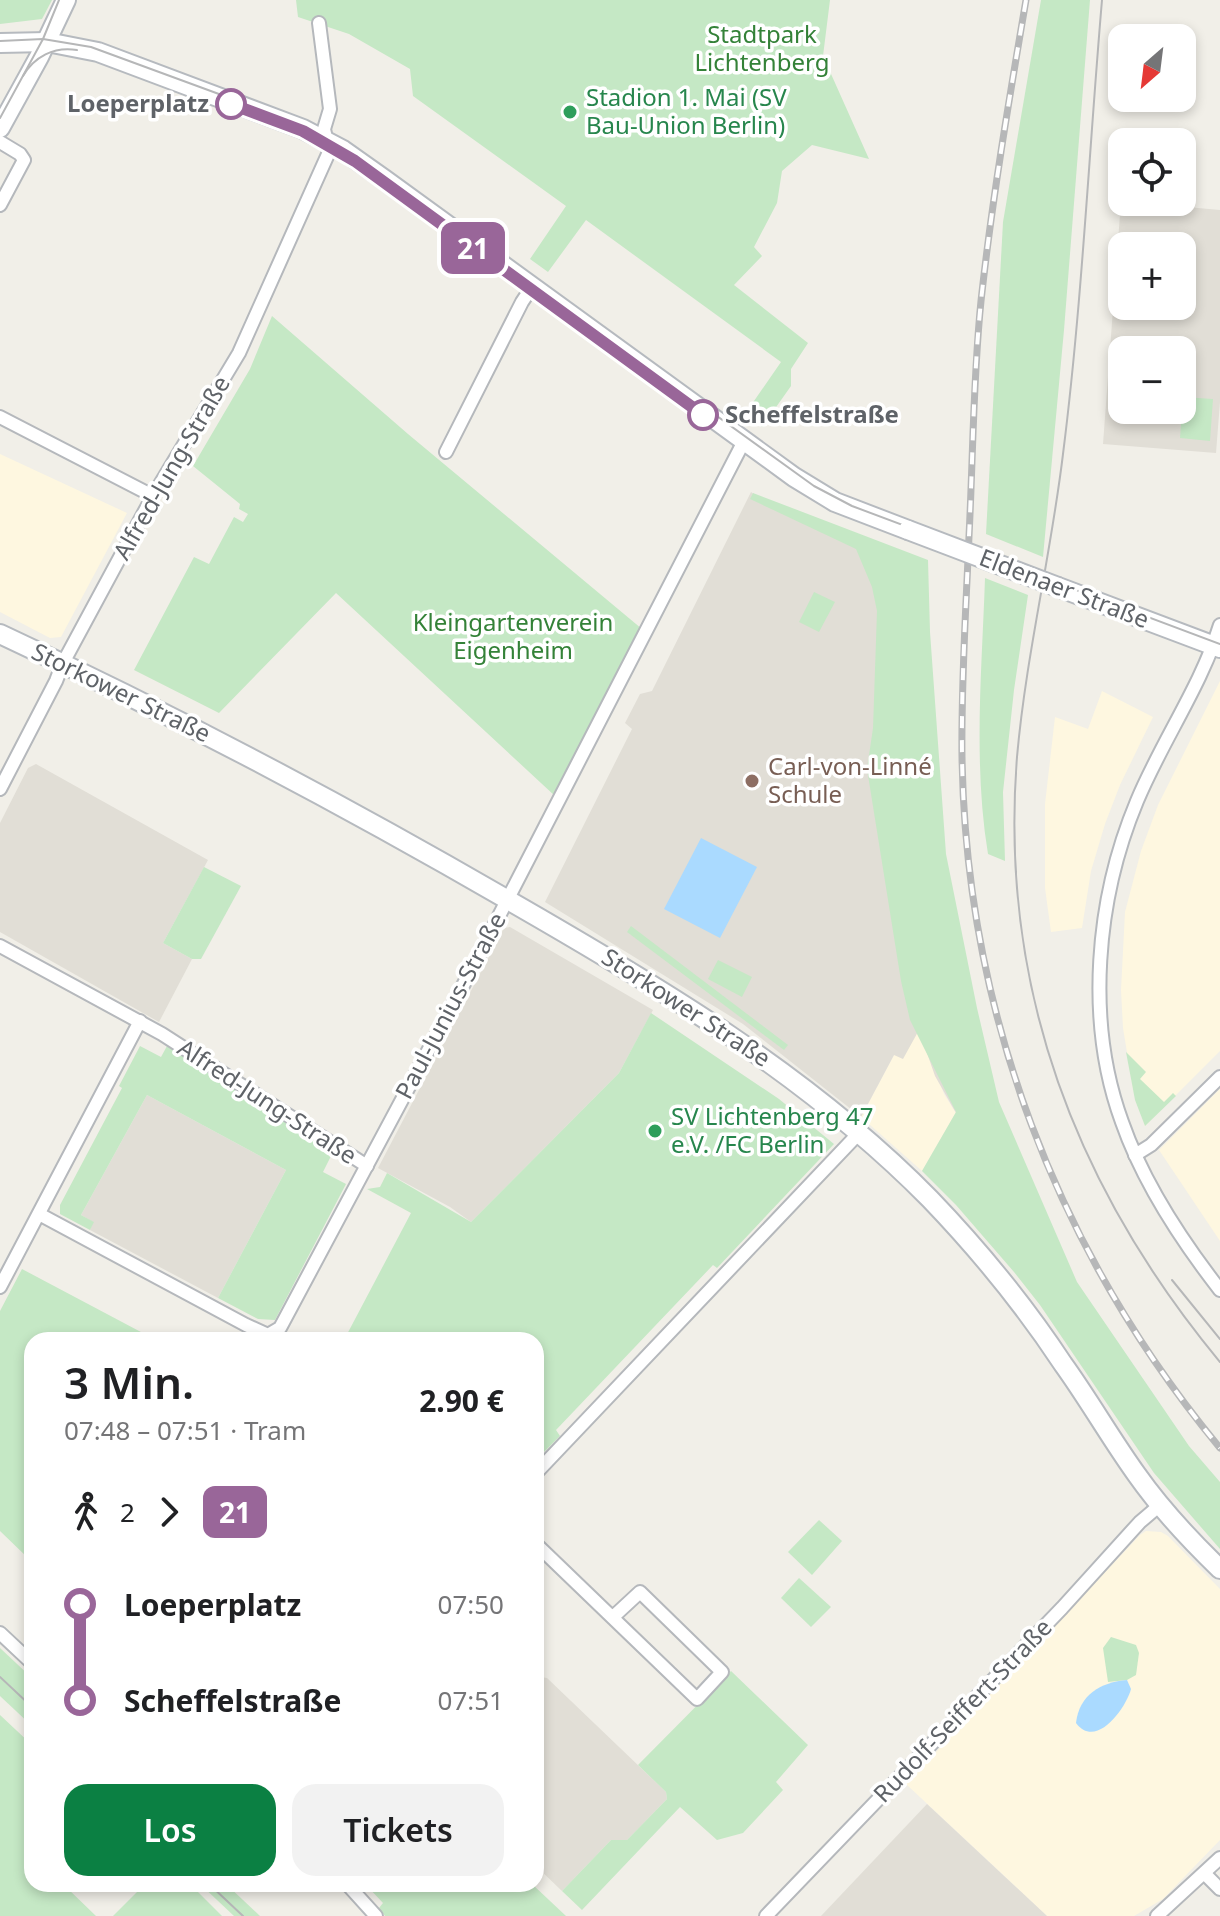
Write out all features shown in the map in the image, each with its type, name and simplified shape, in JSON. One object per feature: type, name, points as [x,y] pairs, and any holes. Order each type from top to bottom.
[{"type":"main road","points":[[0,128],[66,0]]},
{"type":"main road","points":[[0,43],[47,42],[98,52],[273,116],[326,141],[366,166],[744,441]]},
{"type":"main road","name":"Eldenaer Straße","points":[[744,441],[824,496],[1217,647]]},
{"type":"main road","name":"Storkower Straße","points":[[0,634],[153,706],[332,800],[610,958],[802,1086],[859,1133],[949,1219],[1013,1294],[1066,1367],[1138,1477],[1220,1569]]},
{"type":"street","name":"Alfred-Jung-Straße","points":[[0,789],[59,677],[63,663],[153,496],[239,353],[329,152],[324,129],[330,109],[319,23]]},
{"type":"street","points":[[0,142],[24,160],[0,205]]},
{"type":"street","points":[[446,452],[532,287]]},
{"type":"street","points":[[0,417],[153,496]]},
{"type":"street","name":"Paul-Junius-Straße","points":[[273,1332],[280,1328],[367,1166],[744,441]]},
{"type":"street","points":[[1220,625],[1217,647],[1152,767],[1130,818],[1105,915],[1100,972],[1101,1029],[1109,1079],[1119,1115],[1135,1155],[1181,1235],[1220,1290]]},
{"type":"street","name":"Alfred-Jung-Straße","points":[[0,946],[140,1021],[367,1166]]},
{"type":"street","points":[[0,1287],[140,1021]]},
{"type":"street","points":[[1135,1155],[1151,1145],[1220,1077]]},
{"type":"street","points":[[544,1465],[859,1133]]},
{"type":"street","name":"Paul-Junius-Straße","points":[[39,1214],[262,1332]]},
{"type":"street","name":"Rudolf-Seiffert-Straße","points":[[766,1916],[1062,1608],[1140,1522],[1160,1505]]},
{"type":"street","points":[[544,1552],[697,1699],[722,1672],[640,1592],[613,1617]]},
{"type":"street","points":[[0,1633],[24,1656]]},
{"type":"street","points":[[1157,1916],[1220,1858]]},
{"type":"street","points":[[1205,1874],[1220,1889]]},
{"type":"street","points":[[354,1892],[376,1916]]},
{"type":"shaded area","points":[[1196,208],[1220,210],[1220,402],[1216,453],[1103,444],[1108,376],[1108,424],[1196,424],[1196,336],[1111,336],[1112,320],[1196,320],[1196,232],[1119,232],[1120,216],[1196,216]]},
{"type":"shaded area","points":[[0,454],[127,513],[61,637],[50,638],[0,612]]},
{"type":"shaded area","name":"Carl-von-Linné Schule","points":[[751,492],[886,546],[956,1113],[935,1076],[919,1030],[903,1059],[894,1055],[861,1117],[743,1024],[545,902],[632,729],[625,723],[640,694],[652,691]]},
{"type":"shaded area","points":[[1220,681],[1220,1051],[1145,1126],[1133,1089],[1123,1028],[1121,990],[1125,912],[1141,851],[1158,805]]},
{"type":"shaded area","points":[[1102,691],[1153,717],[1105,824],[1091,871],[1082,928],[1051,932],[1045,888],[1045,804],[1055,717],[1088,729]]},
{"type":"shaded area","points":[[36,764],[208,860],[163,943],[192,959],[159,1022],[0,932],[0,823],[28,768]]},
{"type":"shaded area","points":[[510,927],[653,1010],[619,1073],[471,1222],[450,1207],[378,1168],[504,928]]},
{"type":"shaded area","points":[[919,1029],[944,1094],[956,1113],[922,1171],[861,1117],[894,1055]]},
{"type":"shaded area","points":[[1220,1089],[1220,1241],[1159,1150]]},
{"type":"shaded area","points":[[147,1095],[286,1170],[218,1298],[90,1230],[93,1222],[81,1215]]},
{"type":"shaded area","points":[[1146,1531],[1168,1536],[1220,1589],[1220,1840],[1163,1899],[1134,1916],[1047,1916],[906,1784]]},
{"type":"shaded area","points":[[544,1678],[666,1792],[667,1799],[627,1840],[611,1840],[562,1891],[544,1874]]},
{"type":"shaded area","points":[[927,1804],[1047,1916],[821,1916]]},
{"type":"green space","points":[[0,0],[52,0],[42,19],[0,24]]},
{"type":"green space","name":"Stadtpark Lichtenberg","points":[[296,0],[830,0],[823,56],[869,159],[812,145],[782,171],[777,203],[754,247],[762,256],[734,285],[808,343],[791,369],[791,386],[762,427],[745,414],[781,362],[586,220],[548,272],[530,259],[566,206],[413,96],[410,69],[349,34],[298,17]]},
{"type":"green space","points":[[1041,0],[1090,0],[1043,557],[986,534],[1003,222]]},
{"type":"green space","name":"Kleingartenverein Eigenheim","points":[[272,316],[642,629],[555,796],[336,593],[219,713],[134,670],[194,557],[209,564],[234,517],[243,522],[248,514],[193,466],[250,369]]},
{"type":"green space","points":[[1196,398],[1213,399],[1210,441],[1180,438],[1181,424],[1196,424]]},
{"type":"green space","points":[[753,493],[928,560],[930,632],[946,854],[999,1102],[1077,1282],[1189,1446],[1220,1482],[1220,1549],[1154,1473],[1040,1305],[1014,1272],[922,1171],[956,1112],[910,1020],[867,769],[873,728],[877,611],[872,587],[856,549],[750,499]]},
{"type":"green space","points":[[985,578],[1028,595],[1003,792],[1005,861],[988,854],[983,820],[980,716]]},
{"type":"green space","points":[[814,592],[835,602],[819,632],[799,622]]},
{"type":"green space","points":[[204,867],[241,886],[201,959],[192,959],[163,943]]},
{"type":"green space","points":[[631,926],[788,1045],[784,1050],[627,932]]},
{"type":"green space","points":[[718,960],[752,977],[742,997],[708,979]]},
{"type":"green space","points":[[651,1013],[779,1099],[834,1144],[717,1268],[713,1265],[556,1430],[560,1436],[544,1452],[544,1332],[348,1332],[411,1213],[367,1189],[380,1187],[387,1173],[471,1222],[619,1073]]},
{"type":"green space","points":[[140,1046],[161,1057],[167,1046],[333,1152],[323,1172],[346,1184],[275,1320],[258,1319],[218,1298],[286,1170],[147,1095],[81,1215],[94,1222],[90,1230],[60,1214],[60,1205],[122,1088],[119,1086]]},
{"type":"green space","points":[[1126,1052],[1146,1072],[1140,1079],[1164,1102],[1173,1093],[1176,1096],[1145,1126],[1135,1100]]},
{"type":"green space","points":[[22,1269],[141,1332],[24,1332],[24,1554],[0,1531],[0,1311]]},
{"type":"green space","points":[[819,1520],[842,1541],[812,1575],[788,1552]]},
{"type":"green space","points":[[799,1578],[831,1607],[811,1627],[781,1598]]},
{"type":"green space","points":[[1111,1637],[1136,1645],[1139,1653],[1136,1675],[1127,1680],[1108,1682],[1103,1648]]},
{"type":"green space","points":[[0,1648],[24,1670],[24,1718],[0,1696]]},
{"type":"green space","points":[[731,1671],[808,1745],[776,1782],[783,1790],[743,1833],[717,1840],[680,1807],[582,1910],[562,1891],[611,1840],[627,1840],[667,1799],[666,1792],[638,1765]]},
{"type":"green space","points":[[0,1715],[24,1738],[24,1892],[71,1892],[96,1916],[0,1916]]},
{"type":"green space","points":[[137,1892],[198,1892],[222,1916],[113,1916]]},
{"type":"green space","points":[[208,1892],[234,1892],[260,1916],[234,1916]]},
{"type":"green space","points":[[373,1892],[540,1892],[566,1916],[385,1916],[379,1908],[383,1903]]},
{"type":"water","points":[[701,838],[757,867],[720,938],[664,909]]},
{"type":"water","points":[[1127,1680],[1131,1689],[1128,1697],[1109,1723],[1092,1732],[1076,1723],[1082,1705],[1093,1692],[1108,1684]]},
{"type":"tram line","points":[[0,118],[43,39],[59,0]]},
{"type":"tram line","points":[[1102,0],[1070,398],[1017,757],[1015,842],[1021,924],[1035,1003],[1057,1080],[1087,1154],[1125,1226],[1169,1295],[1220,1362]]},
{"type":"tram line","points":[[0,41],[43,39],[91,47],[325,136],[814,486],[852,506],[1220,644]]},
{"type":"tram line","points":[[23,76],[33,63],[46,54],[77,50]]},
{"type":"tram line","name":"21","points":[[231,104],[303,131],[355,161],[703,415]]},
{"type":"tram line","points":[[1172,1280],[1220,1339]]},
{"type":"tram line","points":[[0,1677],[24,1700]]},
{"type":"tram line","points":[[218,1892],[243,1916]]},
{"type":"railway","points":[[1026,0],[990,225],[976,360],[962,702],[968,852],[981,945],[1002,1036],[1031,1125],[1068,1210],[1111,1293],[1162,1372],[1220,1448]]},
{"type":"place","name":"Loeperplatz","points":[[231,104]]},
{"type":"place","name":"Stadion 1. Mai (SV Bau-Union Berlin)","points":[[570,112]]},
{"type":"place","name":"Scheffelstraße","points":[[703,415]]},
{"type":"place","name":"Carl-von-Linné Schule","points":[[752,781]]},
{"type":"place","name":"SV Lichtenberg 47 e.V. /FC Berlin","points":[[655,1131]]}]
